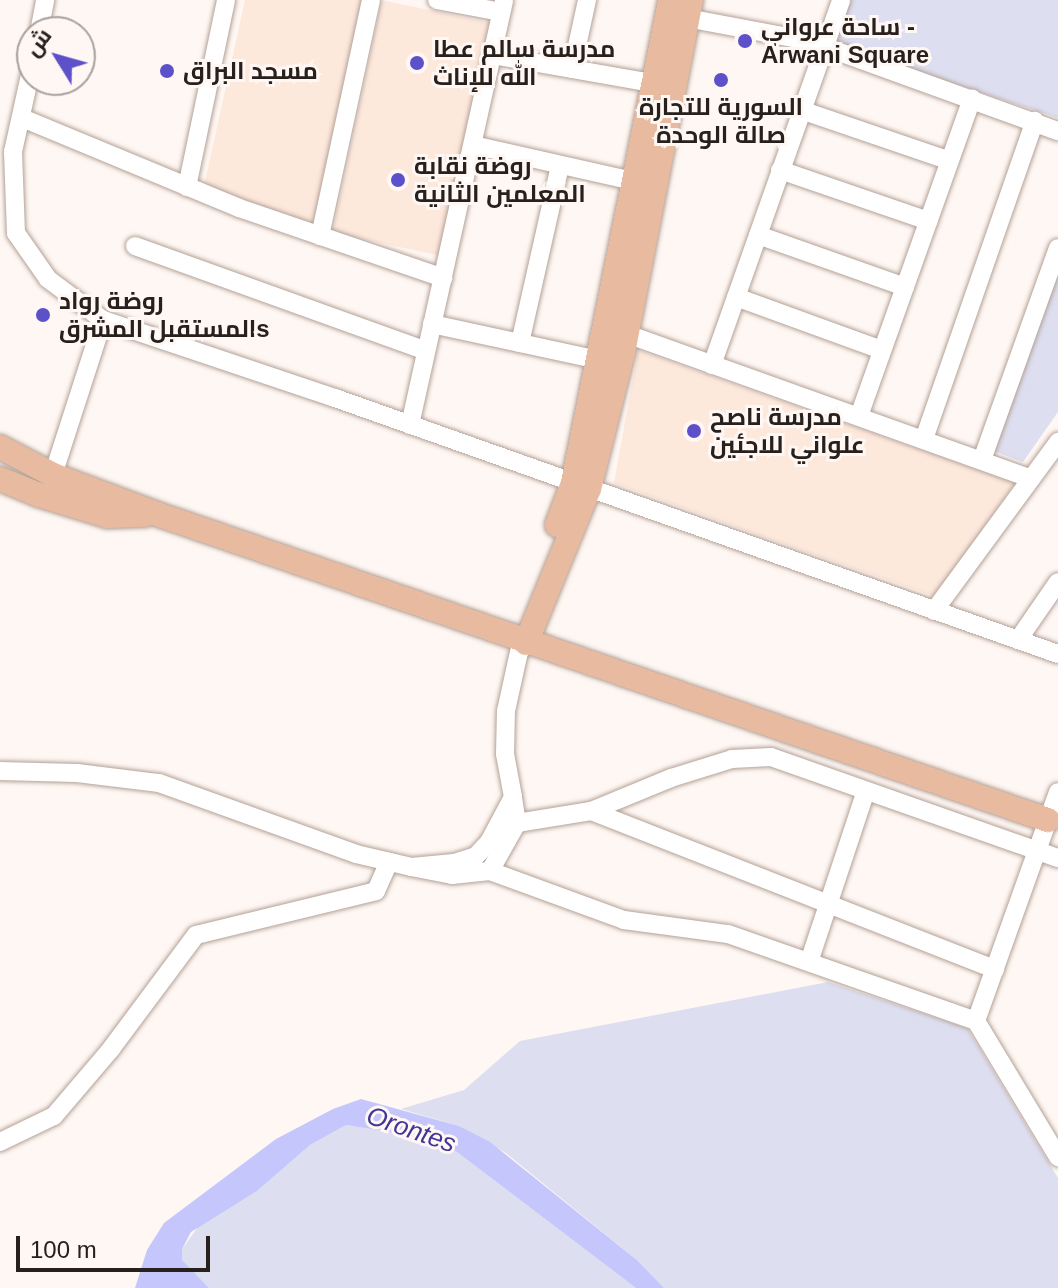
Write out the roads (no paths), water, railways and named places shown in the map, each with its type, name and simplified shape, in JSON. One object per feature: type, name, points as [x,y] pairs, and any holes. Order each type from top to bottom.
[{"type":"main road","points":[[581,486],[599,360],[670,0]]},
{"type":"main road","points":[[521,645],[581,486],[627,334],[689,9]]},
{"type":"main road","points":[[0,447],[53,475],[521,645],[1048,820]]},
{"type":"main road","points":[[0,479],[39,495],[108,516],[160,515]]},
{"type":"street","points":[[187,187],[226,0]]},
{"type":"street","points":[[320,236],[371,0]]},
{"type":"street","points":[[410,425],[502,6],[437,0]]},
{"type":"street","points":[[572,69],[587,0]]},
{"type":"street","points":[[712,365],[841,0]]},
{"type":"street","points":[[689,9],[809,41],[1058,131]]},
{"type":"street","points":[[492,55],[653,83]]},
{"type":"street","points":[[26,96],[22,118],[7,151],[16,233],[48,279],[103,320],[1058,654]]},
{"type":"street","points":[[859,416],[972,99]]},
{"type":"street","points":[[801,110],[950,161]]},
{"type":"street","points":[[22,118],[187,187],[443,278]]},
{"type":"street","points":[[924,439],[1035,121]]},
{"type":"street","points":[[473,145],[633,181]]},
{"type":"street","points":[[520,343],[560,165]]},
{"type":"street","points":[[780,170],[928,221]]},
{"type":"street","points":[[758,235],[905,287]]},
{"type":"street","points":[[135,246],[426,351]]},
{"type":"street","points":[[982,460],[1058,248]]},
{"type":"street","points":[[736,297],[882,350]]},
{"type":"street","points":[[53,475],[103,320]]},
{"type":"street","points":[[432,324],[599,360]]},
{"type":"street","points":[[627,334],[1031,479]]},
{"type":"street","points":[[934,611],[1058,442]]},
{"type":"street","points":[[1018,640],[1058,582]]},
{"type":"street","points":[[490,871],[517,823],[505,754],[506,711],[521,645]]},
{"type":"street","points":[[517,823],[591,811],[671,778],[732,759],[771,757],[1058,858]]},
{"type":"street","points":[[0,771],[77,773],[159,783],[356,854],[452,875],[490,871],[624,920],[728,934],[976,1021],[1058,1157]]},
{"type":"street","points":[[809,962],[866,791]]},
{"type":"street","points":[[976,1021],[1058,792]]},
{"type":"street","points":[[411,867],[454,863],[476,856],[489,842],[513,797]]},
{"type":"street","points":[[591,811],[995,969]]},
{"type":"street","points":[[0,1142],[54,1116],[111,1049],[196,935],[376,891],[389,862]]},
{"type":"water","name":"Orontes","points":[[361,1099],[459,1126],[490,1142],[638,1261],[664,1288],[636,1288],[457,1152],[415,1136],[346,1125],[310,1145],[257,1191],[191,1232],[182,1249],[182,1260],[209,1288],[135,1288],[147,1250],[164,1223],[276,1139],[333,1109]]},
{"type":"place","name":"ساحة عرواني - Arwani Square","points":[[745,41]]},
{"type":"place","name":"مدرسة سالم عطا الله للإناث","points":[[417,63]]},
{"type":"place","name":"مسجد البراق","points":[[167,71]]},
{"type":"place","name":"السورية للتجارة صالة الوحدة","points":[[721,80]]},
{"type":"place","name":"روضة نقابة المعلمين الثانية","points":[[398,180]]},
{"type":"place","name":"روضة رواد المستقبل المشرقs","points":[[43,315]]},
{"type":"place","name":"مدرسة ناصح علواني للاجئين","points":[[694,431]]}]
